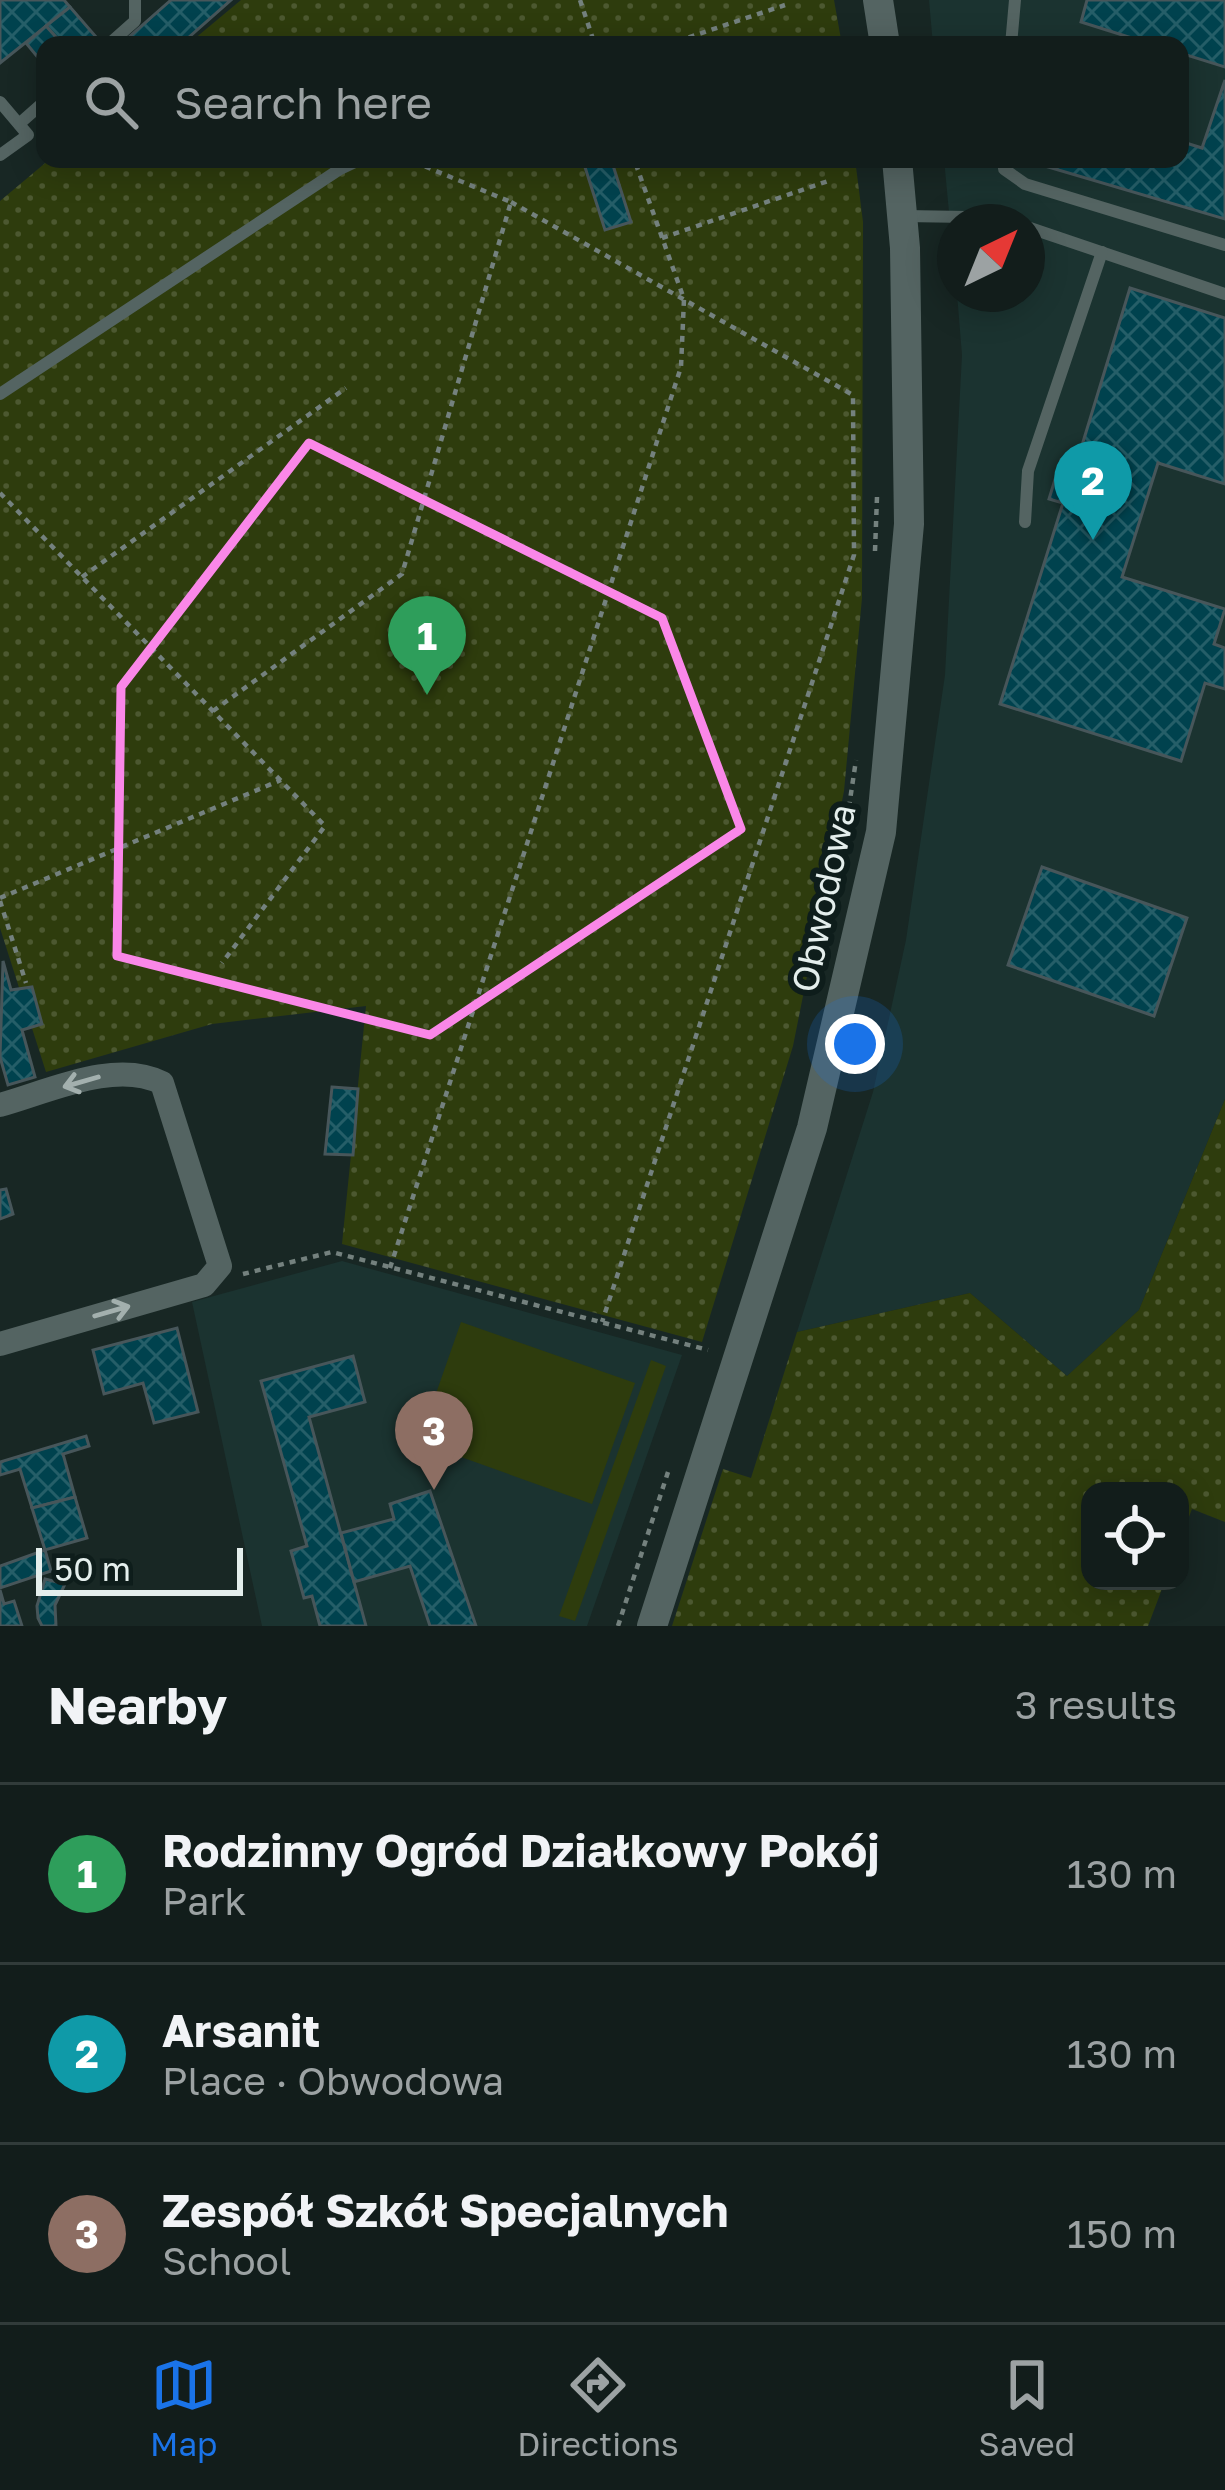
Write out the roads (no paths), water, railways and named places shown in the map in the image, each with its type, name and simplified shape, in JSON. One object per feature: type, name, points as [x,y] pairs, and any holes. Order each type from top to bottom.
[{"type":"street","points":[[878,0],[884,36]]},
{"type":"street","name":"Obwodowa","points":[[652,1626],[812,1128],[881,832],[909,524],[910,399],[898,168]]},
{"type":"street","points":[[0,1105],[101,1077],[142,1073],[162,1083],[220,1266],[204,1285],[0,1344]]},
{"type":"lane","points":[[1012,36],[1016,0]]},
{"type":"lane","points":[[118,36],[135,21],[137,1]]},
{"type":"lane","points":[[0,102],[28,135],[0,155]]},
{"type":"lane","points":[[19,124],[36,109]]},
{"type":"lane","points":[[0,394],[346,168]]},
{"type":"lane","points":[[1004,168],[1025,184],[1225,245]]},
{"type":"lane","points":[[902,216],[937,217]]},
{"type":"lane","points":[[1045,233],[1225,294]]},
{"type":"lane","points":[[1025,522],[1028,471],[1102,252]]},
{"type":"place","name":"Arsanit","points":[[1093,540]]},
{"type":"place","name":"Rodzinny Ogród Działkowy Pokój","points":[[427,695]]},
{"type":"place","name":"Zespół Szkół Specjalnych","points":[[434,1490]]}]
